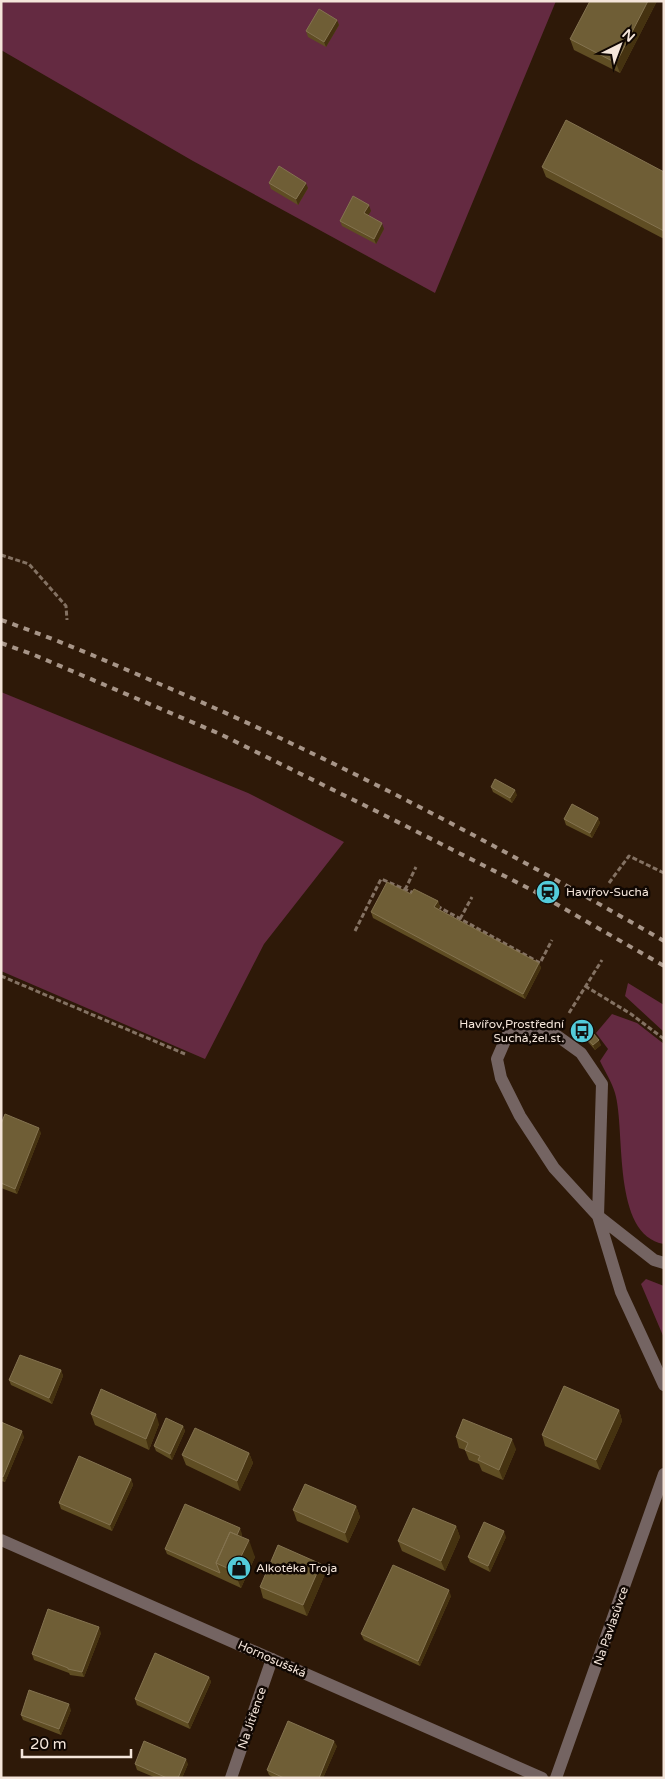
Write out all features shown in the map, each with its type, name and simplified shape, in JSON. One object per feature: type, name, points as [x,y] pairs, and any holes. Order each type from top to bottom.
[{"type":"street","points":[[664,1263],[654,1260],[598,1216],[554,1168],[520,1116],[500,1078],[497,1059],[507,1036],[527,1030],[556,1035],[580,1053],[602,1084],[598,1216],[621,1292],[664,1385]]},
{"type":"street","name":"Na Pavlasůvce","points":[[556,1778],[664,1474]]},
{"type":"street","name":"Hornosušská","points":[[1,1540],[542,1778]]},
{"type":"street","name":"Na Jitřence","points":[[231,1778],[272,1659]]},
{"type":"path","points":[[1,555],[29,564],[66,606],[67,620]]},
{"type":"path","points":[[609,883],[629,856],[664,873]]},
{"type":"path","points":[[405,890],[416,867]]},
{"type":"path","points":[[355,931],[380,879],[416,894]]},
{"type":"path","points":[[460,919],[472,897]]},
{"type":"path","points":[[432,903],[540,964],[552,940]]},
{"type":"path","points":[[556,1035],[602,960]]},
{"type":"path","points":[[1,976],[185,1054]]},
{"type":"path","points":[[585,986],[631,1014],[664,1039]]},
{"type":"shaded area","points":[[1,1],[556,1],[435,293],[193,161],[1,50]]},
{"type":"shaded area","points":[[1,692],[248,793],[344,842],[264,944],[205,1059],[1,971]]},
{"type":"shaded area","points":[[628,983],[664,1005],[664,1032],[625,996]]},
{"type":"shaded area","points":[[612,1014],[637,1023],[664,1044],[664,1244],[647,1236],[636,1222],[628,1202],[615,1093],[600,1061],[608,1049],[596,1033]]},
{"type":"shaded area","points":[[646,1279],[664,1286],[664,1338],[641,1284]]},
{"type":"building","points":[[590,1],[648,1],[616,63],[570,39]]},
{"type":"building","points":[[319,9],[337,20],[324,42],[306,31]]},
{"type":"building","points":[[566,120],[664,172],[664,231],[542,167]]},
{"type":"building","points":[[279,166],[306,183],[296,199],[269,183]]},
{"type":"building","points":[[353,196],[369,205],[364,213],[382,223],[374,239],[340,221]]},
{"type":"building","points":[[495,779],[515,790],[510,798],[491,787]]},
{"type":"building","points":[[572,804],[598,818],[590,833],[564,819]]},
{"type":"building","points":[[387,882],[411,894],[414,889],[438,901],[434,907],[539,963],[523,994],[371,912]]},
{"type":"building","points":[[586,1025],[599,1040],[593,1045],[580,1030]]},
{"type":"building","points":[[5,1114],[39,1128],[15,1189],[1,1183],[1,1124]]},
{"type":"building","points":[[20,1355],[61,1370],[49,1398],[9,1380]]},
{"type":"building","points":[[564,1386],[619,1410],[596,1460],[542,1435]]},
{"type":"building","points":[[101,1389],[156,1414],[146,1439],[91,1414]]},
{"type":"building","points":[[166,1418],[183,1426],[170,1454],[154,1446]]},
{"type":"building","points":[[463,1419],[512,1439],[499,1470],[478,1460],[480,1456],[465,1450],[468,1443],[456,1437]]},
{"type":"building","points":[[1,1422],[22,1431],[3,1477],[1,1476]]},
{"type":"building","points":[[195,1428],[249,1453],[237,1481],[182,1455]]},
{"type":"building","points":[[79,1456],[131,1479],[110,1525],[59,1503]]},
{"type":"building","points":[[305,1484],[356,1506],[345,1533],[293,1510]]},
{"type":"building","points":[[185,1504],[240,1528],[237,1535],[230,1532],[216,1563],[220,1573],[165,1549]]},
{"type":"building","points":[[413,1508],[456,1526],[441,1561],[398,1541]]},
{"type":"building","points":[[484,1522],[504,1531],[488,1566],[468,1557]]},
{"type":"building","points":[[230,1532],[249,1540],[234,1571],[216,1563]]},
{"type":"building","points":[[278,1545],[321,1564],[303,1605],[260,1587]]},
{"type":"building","points":[[393,1565],[449,1590],[418,1661],[361,1634]]},
{"type":"building","points":[[48,1609],[99,1627],[82,1672],[68,1669],[32,1654]]},
{"type":"building","points":[[155,1653],[209,1677],[188,1723],[135,1699]]},
{"type":"building","points":[[29,1690],[69,1704],[59,1729],[21,1715]]},
{"type":"building","points":[[288,1721],[334,1741],[319,1778],[284,1778],[267,1770]]},
{"type":"building","points":[[144,1741],[186,1759],[178,1778],[167,1778],[135,1764]]},
{"type":"railway","points":[[1,620],[102,659],[291,743],[479,838],[664,941]]},
{"type":"railway","points":[[1,643],[32,654],[220,734],[532,890],[664,966]]},
{"type":"place","name":"Havířov-Suchá","points":[[548,892]]},
{"type":"place","name":"Havířov,Prostřední Suchá,žel.st.","points":[[582,1031]]},
{"type":"place","name":"Alkotéka Troja","points":[[239,1568]]}]
